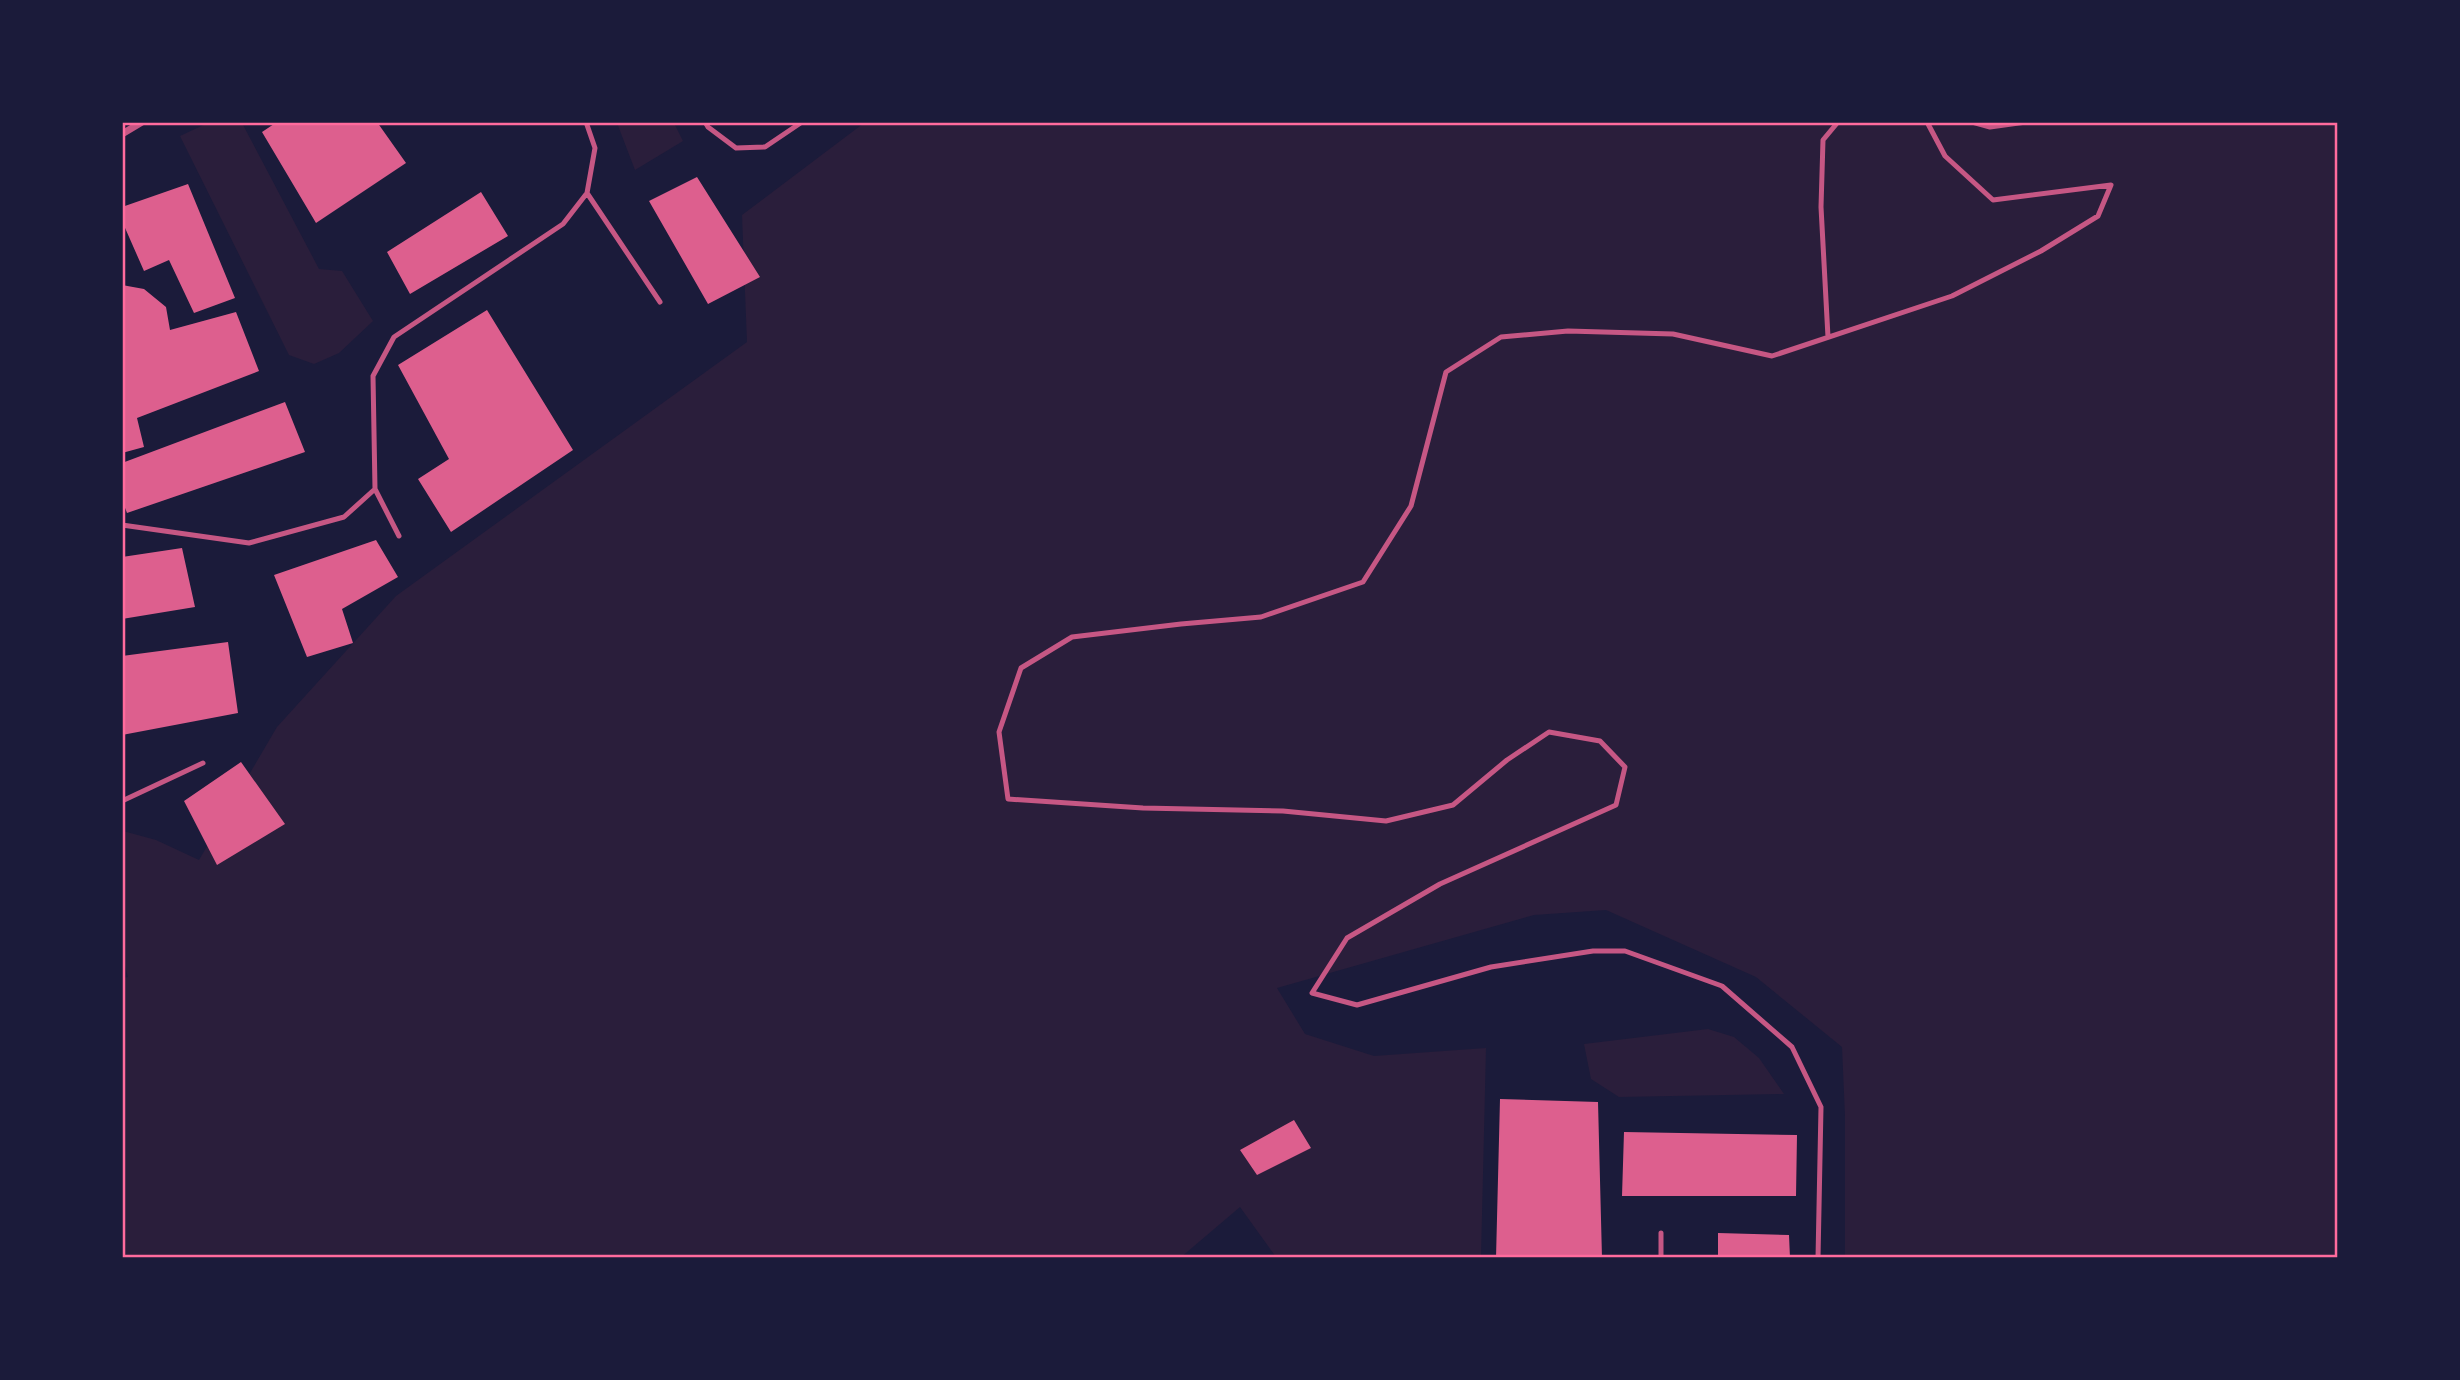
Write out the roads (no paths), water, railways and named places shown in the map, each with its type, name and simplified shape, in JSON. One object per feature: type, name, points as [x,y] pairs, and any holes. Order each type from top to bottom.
[{"type":"street","points":[[122,134],[142,122]]},
{"type":"lane","points":[[399,536],[375,489],[373,376],[394,337],[563,224],[587,193],[595,148],[586,122]]},
{"type":"lane","points":[[705,122],[736,148],[765,146],[802,122]]},
{"type":"lane","points":[[1828,337],[1821,206],[1823,140],[1838,122]]},
{"type":"lane","points":[[1818,1258],[1821,1107],[1792,1047],[1721,986],[1625,951],[1593,951],[1491,967],[1357,1006],[1312,993],[1347,939],[1440,884],[1616,805],[1625,767],[1600,741],[1549,732],[1507,760],[1452,805],[1386,821],[1283,811],[1143,808],[1008,799],[999,732],[1021,668],[1072,637],[1261,618],[1363,582],[1411,506],[1447,372],[1501,337],[1568,331],[1673,334],[1772,356],[1952,296],[2041,251],[2098,216],[2111,185],[1993,200],[1945,156],[1927,122]]},
{"type":"lane","points":[[1972,122],[1990,127],[2026,122]]},
{"type":"lane","points":[[587,193],[660,302]]},
{"type":"lane","points":[[122,524],[249,544],[344,517],[375,489]]},
{"type":"lane","points":[[122,801],[203,763]]},
{"type":"lane","points":[[1661,1233],[1661,1258]]}]
